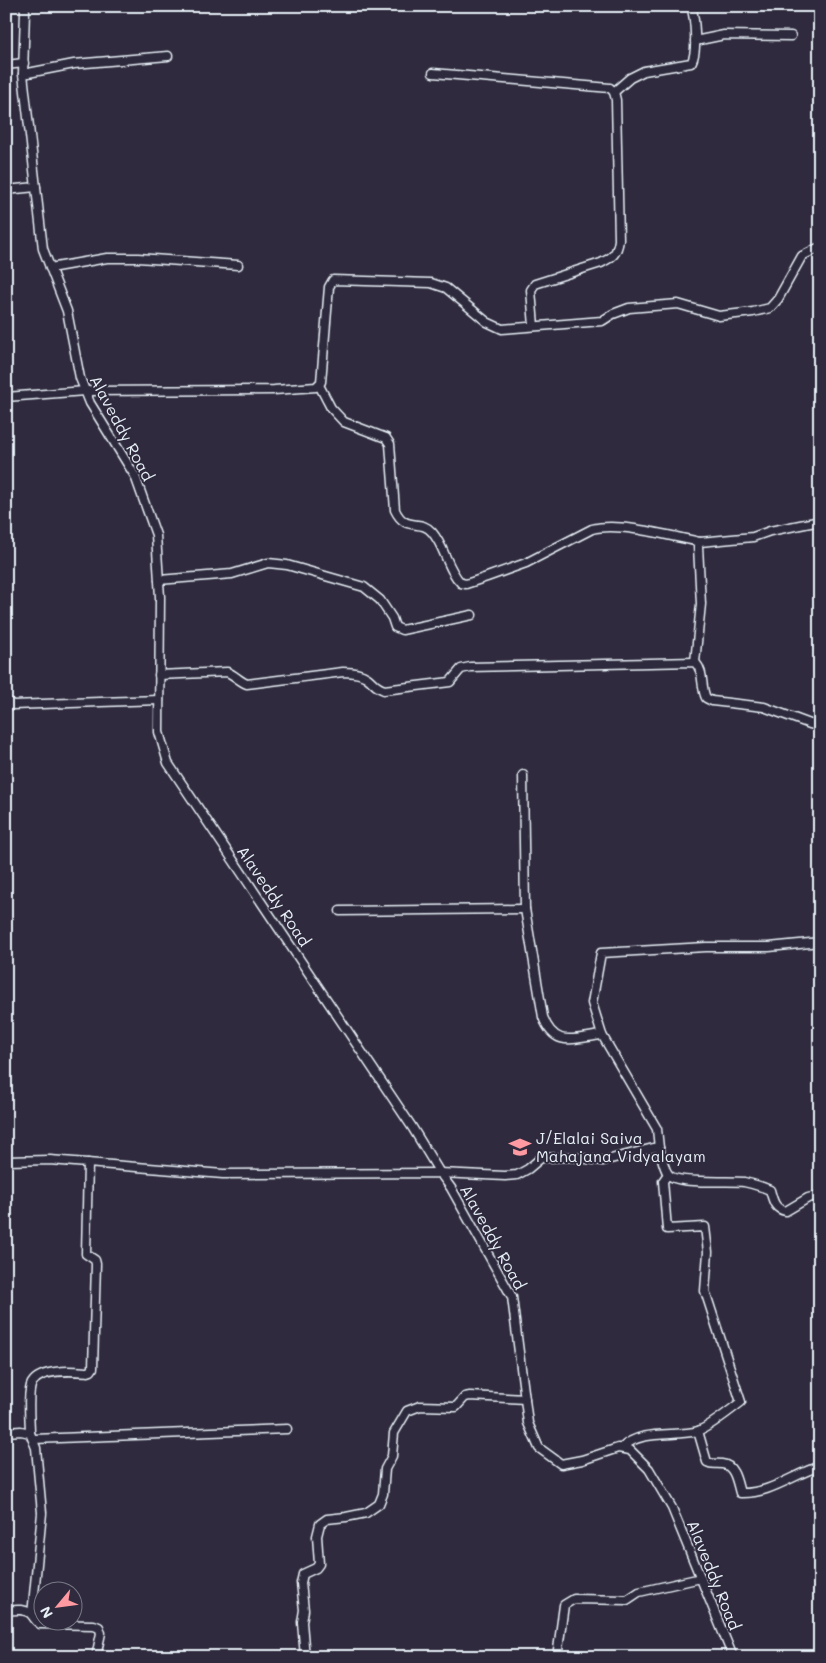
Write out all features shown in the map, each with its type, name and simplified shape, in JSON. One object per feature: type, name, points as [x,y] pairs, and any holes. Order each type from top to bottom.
[{"type":"street","name":"Alaveddy Road","points":[[24,6],[24,63],[22,74],[43,250],[67,311],[80,378],[85,391],[90,403],[135,476],[156,536],[160,597],[159,732],[168,763],[407,1118],[440,1173],[452,1188],[512,1297],[528,1423],[539,1448],[561,1464],[622,1448],[630,1450],[649,1469],[672,1508],[733,1657]]},
{"type":"street","points":[[614,92],[630,78],[644,71],[691,63],[695,41],[691,6]]},
{"type":"street","points":[[695,41],[724,34],[791,36]]},
{"type":"street","points":[[22,74],[74,64],[168,56]]},
{"type":"street","points":[[6,64],[24,63]]},
{"type":"street","points":[[433,73],[610,88],[614,92],[616,100],[618,251],[601,263],[534,284],[531,290],[534,326]]},
{"type":"street","points":[[6,190],[36,187]]},
{"type":"street","points":[[6,397],[85,391],[274,390],[316,387],[321,382],[328,286],[333,280],[431,283],[446,288],[487,322],[502,329],[602,321],[613,314],[629,308],[678,304],[719,316],[770,308],[778,299],[802,256],[820,247]]},
{"type":"street","points":[[50,268],[107,258],[138,258],[238,265]]},
{"type":"street","points":[[318,385],[332,408],[344,422],[386,438],[390,444],[395,510],[399,518],[405,523],[425,526],[431,530],[436,536],[454,576],[460,583],[466,584],[526,563],[592,529],[601,527],[645,531],[700,542],[753,537],[770,531],[820,521]]},
{"type":"street","points":[[700,542],[698,546],[701,604],[695,662],[700,668],[703,692],[706,698],[712,701],[764,707],[820,726]]},
{"type":"street","points":[[159,580],[232,574],[268,563],[288,565],[364,587],[380,600],[395,626],[402,630],[472,615]]},
{"type":"street","points":[[159,675],[227,672],[234,675],[240,682],[247,684],[343,672],[358,673],[370,679],[376,687],[384,690],[450,682],[461,669],[470,667],[695,662]]},
{"type":"street","points":[[6,700],[12,705],[159,700]]},
{"type":"street","points":[[523,775],[525,909],[542,1017],[547,1029],[554,1036],[562,1040],[602,1036]]},
{"type":"street","points":[[340,911],[525,909]]},
{"type":"street","points":[[820,942],[770,948],[706,947],[602,953],[592,1003],[602,1036],[657,1129],[659,1148],[668,1174],[672,1178],[743,1182],[760,1186],[770,1190],[775,1206],[780,1210],[786,1211],[808,1198],[820,1195]]},
{"type":"street","points":[[6,1161],[50,1160],[223,1174],[440,1173],[505,1176],[517,1174],[528,1169],[541,1158],[572,1157],[603,1161],[659,1148]]},
{"type":"street","points":[[35,1580],[42,1513],[36,1448],[32,1436],[30,1393],[32,1383],[38,1377],[58,1370],[88,1372],[93,1368],[96,1264],[95,1260],[86,1254],[88,1164]]},
{"type":"street","points":[[622,1448],[628,1442],[638,1438],[698,1431],[729,1412],[740,1402],[705,1291],[708,1252],[705,1227],[667,1229],[662,1181],[668,1174]]},
{"type":"street","points":[[306,1657],[302,1622],[304,1610],[301,1583],[303,1574],[316,1568],[319,1564],[317,1536],[320,1524],[327,1519],[366,1513],[379,1504],[385,1470],[392,1456],[394,1433],[407,1411],[420,1406],[456,1407],[465,1397],[470,1396],[525,1399]]},
{"type":"street","points":[[6,1432],[21,1431],[32,1436],[287,1429]]},
{"type":"street","points":[[698,1431],[707,1462],[730,1466],[740,1493],[754,1493],[770,1488],[820,1466]]},
{"type":"street","points":[[557,1657],[564,1605],[567,1602],[574,1599],[627,1600],[639,1592],[701,1578]]},
{"type":"street","points":[[6,1610],[27,1611],[32,1615]]},
{"type":"street","points":[[82,1625],[99,1627],[101,1634],[96,1657]]},
{"type":"place","name":"J/Elalai Saiva Mahajana Vidyalayam","points":[[520,1147]]}]
